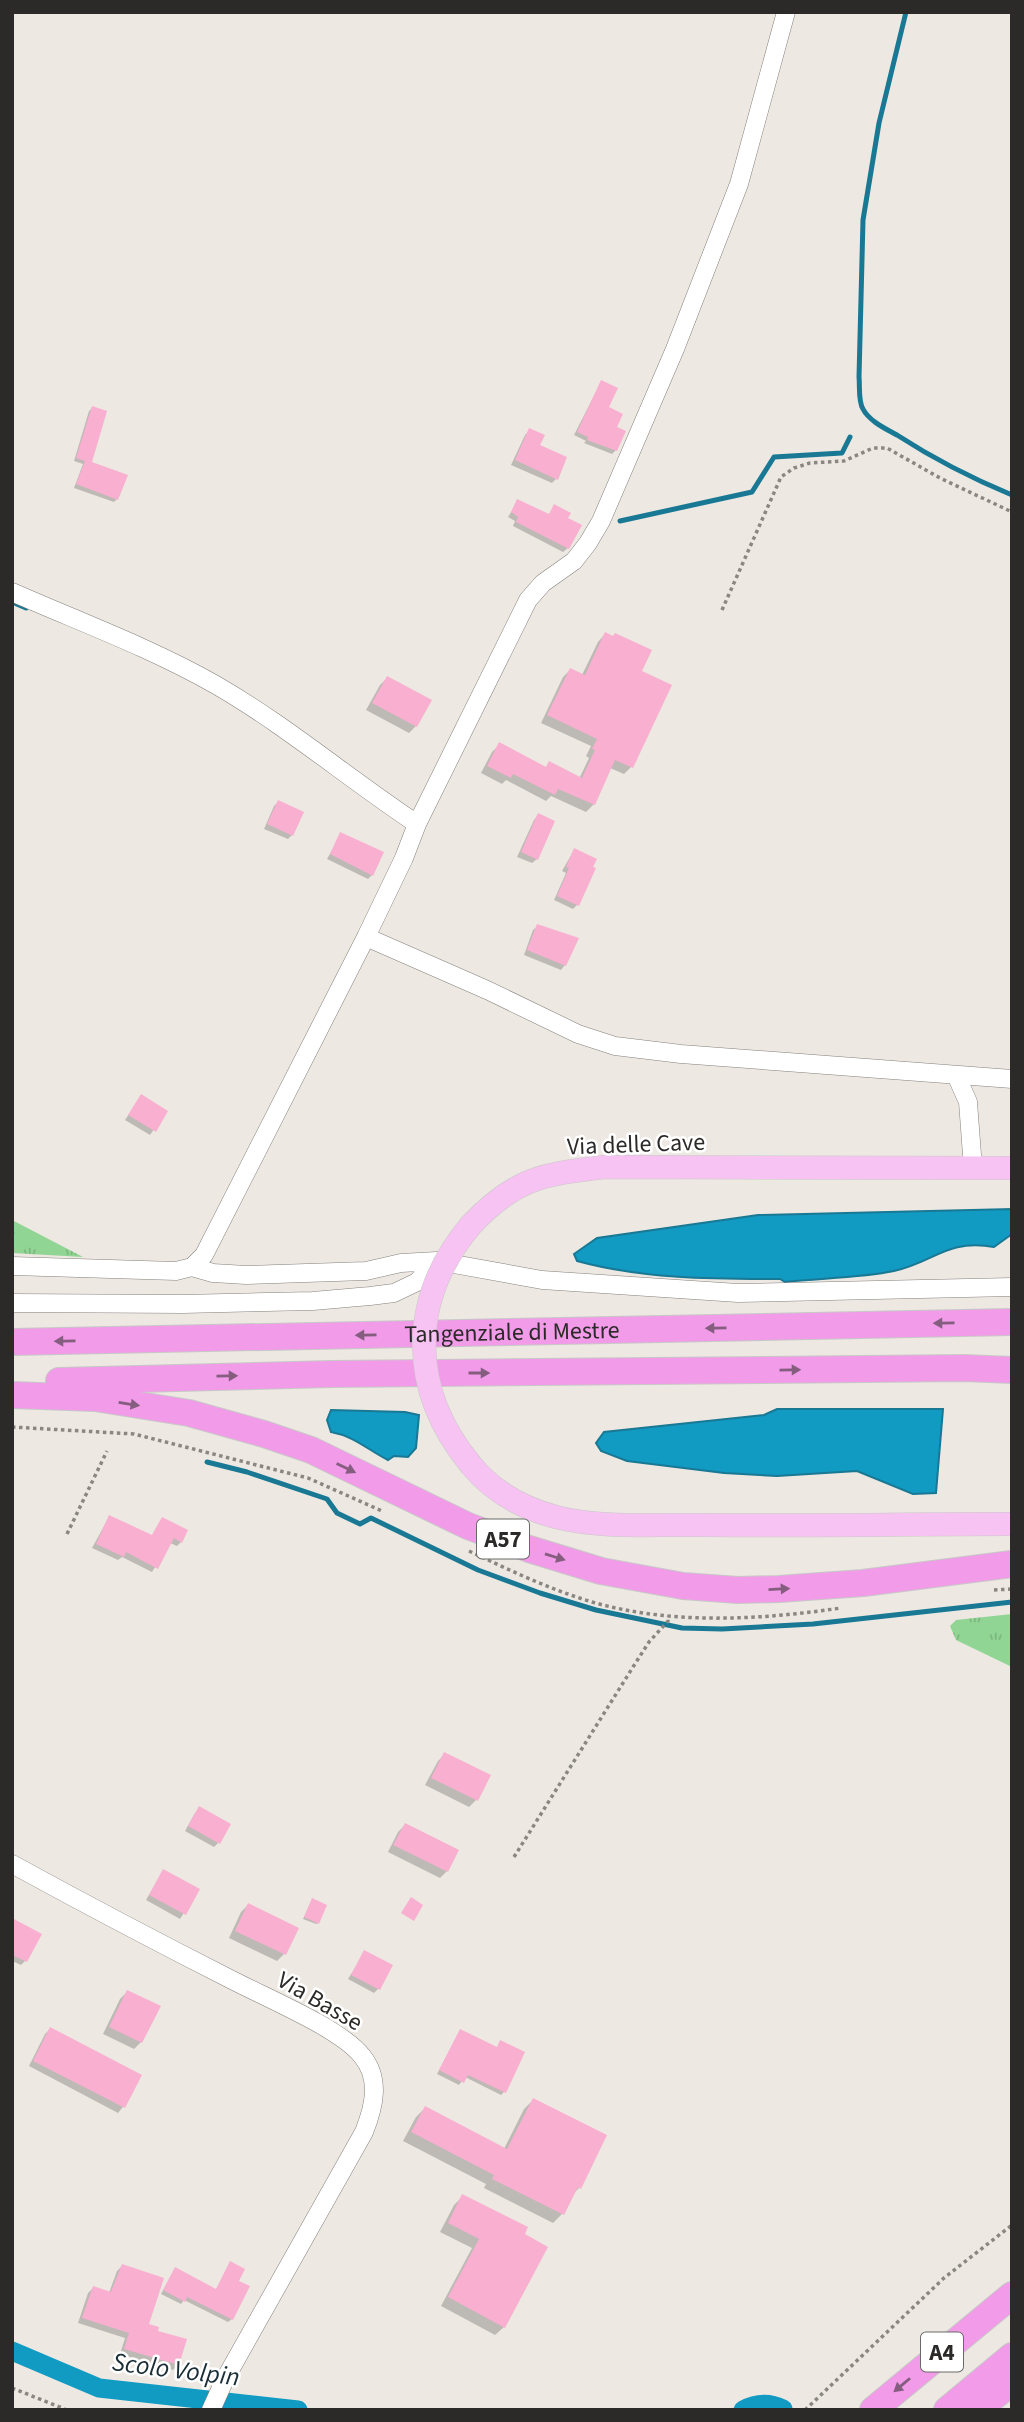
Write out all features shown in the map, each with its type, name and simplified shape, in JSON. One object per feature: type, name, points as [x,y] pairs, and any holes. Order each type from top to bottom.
[{"type":"highway","name":"Tangenziale di Mestre","points":[[12,1342],[1012,1322]]},
{"type":"highway","points":[[12,1382],[345,1374],[964,1368],[1012,1370]]},
{"type":"highway","name":"A57","points":[[12,1395],[95,1398],[189,1413],[239,1427],[311,1451],[468,1526],[529,1549],[601,1571],[683,1586],[738,1590],[779,1589],[863,1583],[1012,1564]]},
{"type":"highway","name":"A4","points":[[873,2410],[1012,2295]]},
{"type":"highway","name":"A4","points":[[947,2410],[1012,2356]]},
{"type":"highway","points":[[977,2410],[1012,2382]]},
{"type":"main road","name":"Via delle Cave","points":[[1012,1168],[605,1167],[553,1173],[505,1194],[490,1205],[448,1255],[428,1308],[424,1345],[428,1382],[448,1435],[479,1475],[512,1500],[554,1516],[589,1522],[735,1525],[1012,1524]]},
{"type":"street","points":[[12,1266],[181,1271],[192,1267],[204,1255],[366,937],[404,858],[417,824],[528,600],[544,583],[574,561],[601,521],[675,349],[730,209],[786,12]]},
{"type":"street","points":[[12,592],[134,643],[215,685],[286,730],[417,824]]},
{"type":"street","points":[[366,937],[487,990],[578,1034],[615,1046],[1012,1079]]},
{"type":"street","points":[[956,1075],[968,1102],[972,1168]]},
{"type":"street","points":[[192,1267],[213,1273],[246,1275],[366,1271],[401,1263],[437,1261],[542,1280],[626,1284],[693,1292],[1012,1287]]},
{"type":"street","points":[[12,1303],[183,1304],[313,1301],[370,1296],[394,1293],[417,1282],[437,1261]]},
{"type":"street","name":"Via Basse","points":[[12,1864],[152,1940],[328,2030],[362,2056],[372,2073],[374,2108],[364,2132],[225,2379],[211,2410]]},
{"type":"path","points":[[722,610],[781,477],[802,466],[844,461],[873,448],[887,448],[940,478],[1012,512]]},
{"type":"path","points":[[67,1534],[107,1451]]},
{"type":"path","points":[[514,1857],[649,1642],[659,1633],[668,1618]]},
{"type":"path","points":[[805,2410],[944,2278],[1012,2225]]},
{"type":"path","points":[[12,2388],[67,2410]]},
{"type":"green space","points":[[12,1220],[83,1257],[12,1253]]},
{"type":"green space","points":[[1012,1614],[1012,1667],[956,1640],[950,1626],[956,1620]]},
{"type":"water","points":[[1012,1209],[1012,1234],[994,1247],[964,1246],[908,1267],[868,1275],[785,1282],[780,1279],[678,1277],[602,1267],[577,1261],[574,1254],[597,1238],[758,1215]]},
{"type":"water","points":[[777,1409],[943,1409],[936,1493],[913,1494],[857,1471],[777,1476],[724,1473],[627,1461],[601,1451],[596,1443],[604,1432],[764,1415]]},
{"type":"water","points":[[331,1410],[405,1412],[419,1415],[416,1448],[408,1457],[394,1456],[388,1460],[354,1440],[331,1432],[327,1420]]},
{"type":"building","points":[[601,380],[618,388],[609,407],[623,414],[617,427],[626,431],[617,451],[587,440],[588,437],[577,432]]},
{"type":"building","points":[[92,406],[107,411],[92,462],[128,475],[118,500],[76,484],[85,461],[76,458]]},
{"type":"building","points":[[529,428],[545,435],[540,445],[567,457],[558,480],[515,460]]},
{"type":"building","points":[[517,499],[549,514],[554,504],[571,513],[568,518],[582,525],[569,549],[516,522],[518,517],[511,512]]},
{"type":"building","points":[[605,632],[613,636],[615,633],[652,650],[642,671],[672,685],[633,768],[615,760],[595,805],[558,789],[555,795],[513,774],[511,778],[487,766],[499,742],[546,767],[549,761],[582,778],[597,739],[547,715],[570,668],[585,675]]},
{"type":"building","points":[[387,676],[432,700],[417,727],[372,703]]},
{"type":"building","points":[[278,800],[304,812],[293,836],[267,824]]},
{"type":"building","points":[[538,813],[555,821],[538,860],[521,852]]},
{"type":"building","points":[[340,832],[384,852],[373,876],[330,854]]},
{"type":"building","points":[[574,848],[597,859],[593,867],[596,868],[579,906],[557,896]]},
{"type":"building","points":[[537,924],[579,938],[566,966],[527,950]]},
{"type":"building","points":[[141,1094],[168,1111],[156,1132],[128,1115]]},
{"type":"building","points":[[109,1515],[152,1535],[162,1517],[188,1530],[182,1543],[174,1538],[158,1569],[126,1552],[124,1557],[96,1544]]},
{"type":"building","points":[[444,1752],[491,1775],[478,1801],[431,1778]]},
{"type":"building","points":[[199,1806],[231,1824],[220,1844],[188,1826]]},
{"type":"building","points":[[405,1823],[459,1850],[448,1872],[393,1845]]},
{"type":"building","points":[[163,1869],[200,1889],[186,1915],[149,1895]]},
{"type":"building","points":[[411,1897],[423,1905],[414,1921],[401,1913]]},
{"type":"building","points":[[312,1898],[327,1905],[319,1924],[304,1917]]},
{"type":"building","points":[[248,1903],[299,1928],[286,1955],[235,1931]]},
{"type":"building","points":[[12,1918],[42,1934],[27,1962],[12,1955]]},
{"type":"building","points":[[364,1950],[393,1965],[380,1990],[351,1975]]},
{"type":"building","points":[[127,1990],[161,2006],[142,2043],[109,2027]]},
{"type":"building","points":[[50,2027],[142,2075],[125,2108],[33,2061]]},
{"type":"building","points":[[460,2029],[497,2047],[500,2040],[525,2052],[506,2093],[468,2075],[464,2083],[439,2070]]},
{"type":"building","points":[[533,2098],[607,2135],[581,2189],[578,2187],[564,2215],[492,2179],[494,2175],[411,2132],[425,2106],[507,2149]]},
{"type":"building","points":[[462,2194],[528,2227],[525,2234],[548,2247],[505,2328],[448,2297],[479,2239],[448,2223]]},
{"type":"building","points":[[230,2261],[245,2269],[239,2281],[250,2286],[233,2320],[187,2297],[185,2302],[163,2290],[175,2267],[216,2289]]},
{"type":"building","points":[[122,2264],[164,2278],[149,2324],[159,2327],[158,2331],[187,2339],[179,2365],[124,2349],[129,2333],[82,2318],[93,2286],[111,2292]]},
{"type":"waterway","points":[[906,12],[879,123],[863,220],[860,402],[873,421],[953,468],[1012,495]]},
{"type":"waterway","points":[[620,521],[752,492],[774,457],[842,453],[850,437]]},
{"type":"waterway","points":[[12,602],[26,608]]},
{"type":"waterway","points":[[207,1462],[247,1472],[327,1499],[337,1513],[360,1524],[371,1518],[478,1570],[540,1593],[596,1610],[682,1628],[722,1629],[813,1624],[1012,1602]]},
{"type":"waterway","name":"Scolo Volpin","points":[[12,2351],[99,2388],[298,2410]]},
{"type":"waterway","name":"Scolo Volpin","points":[[743,2410],[763,2404],[783,2409]]}]
